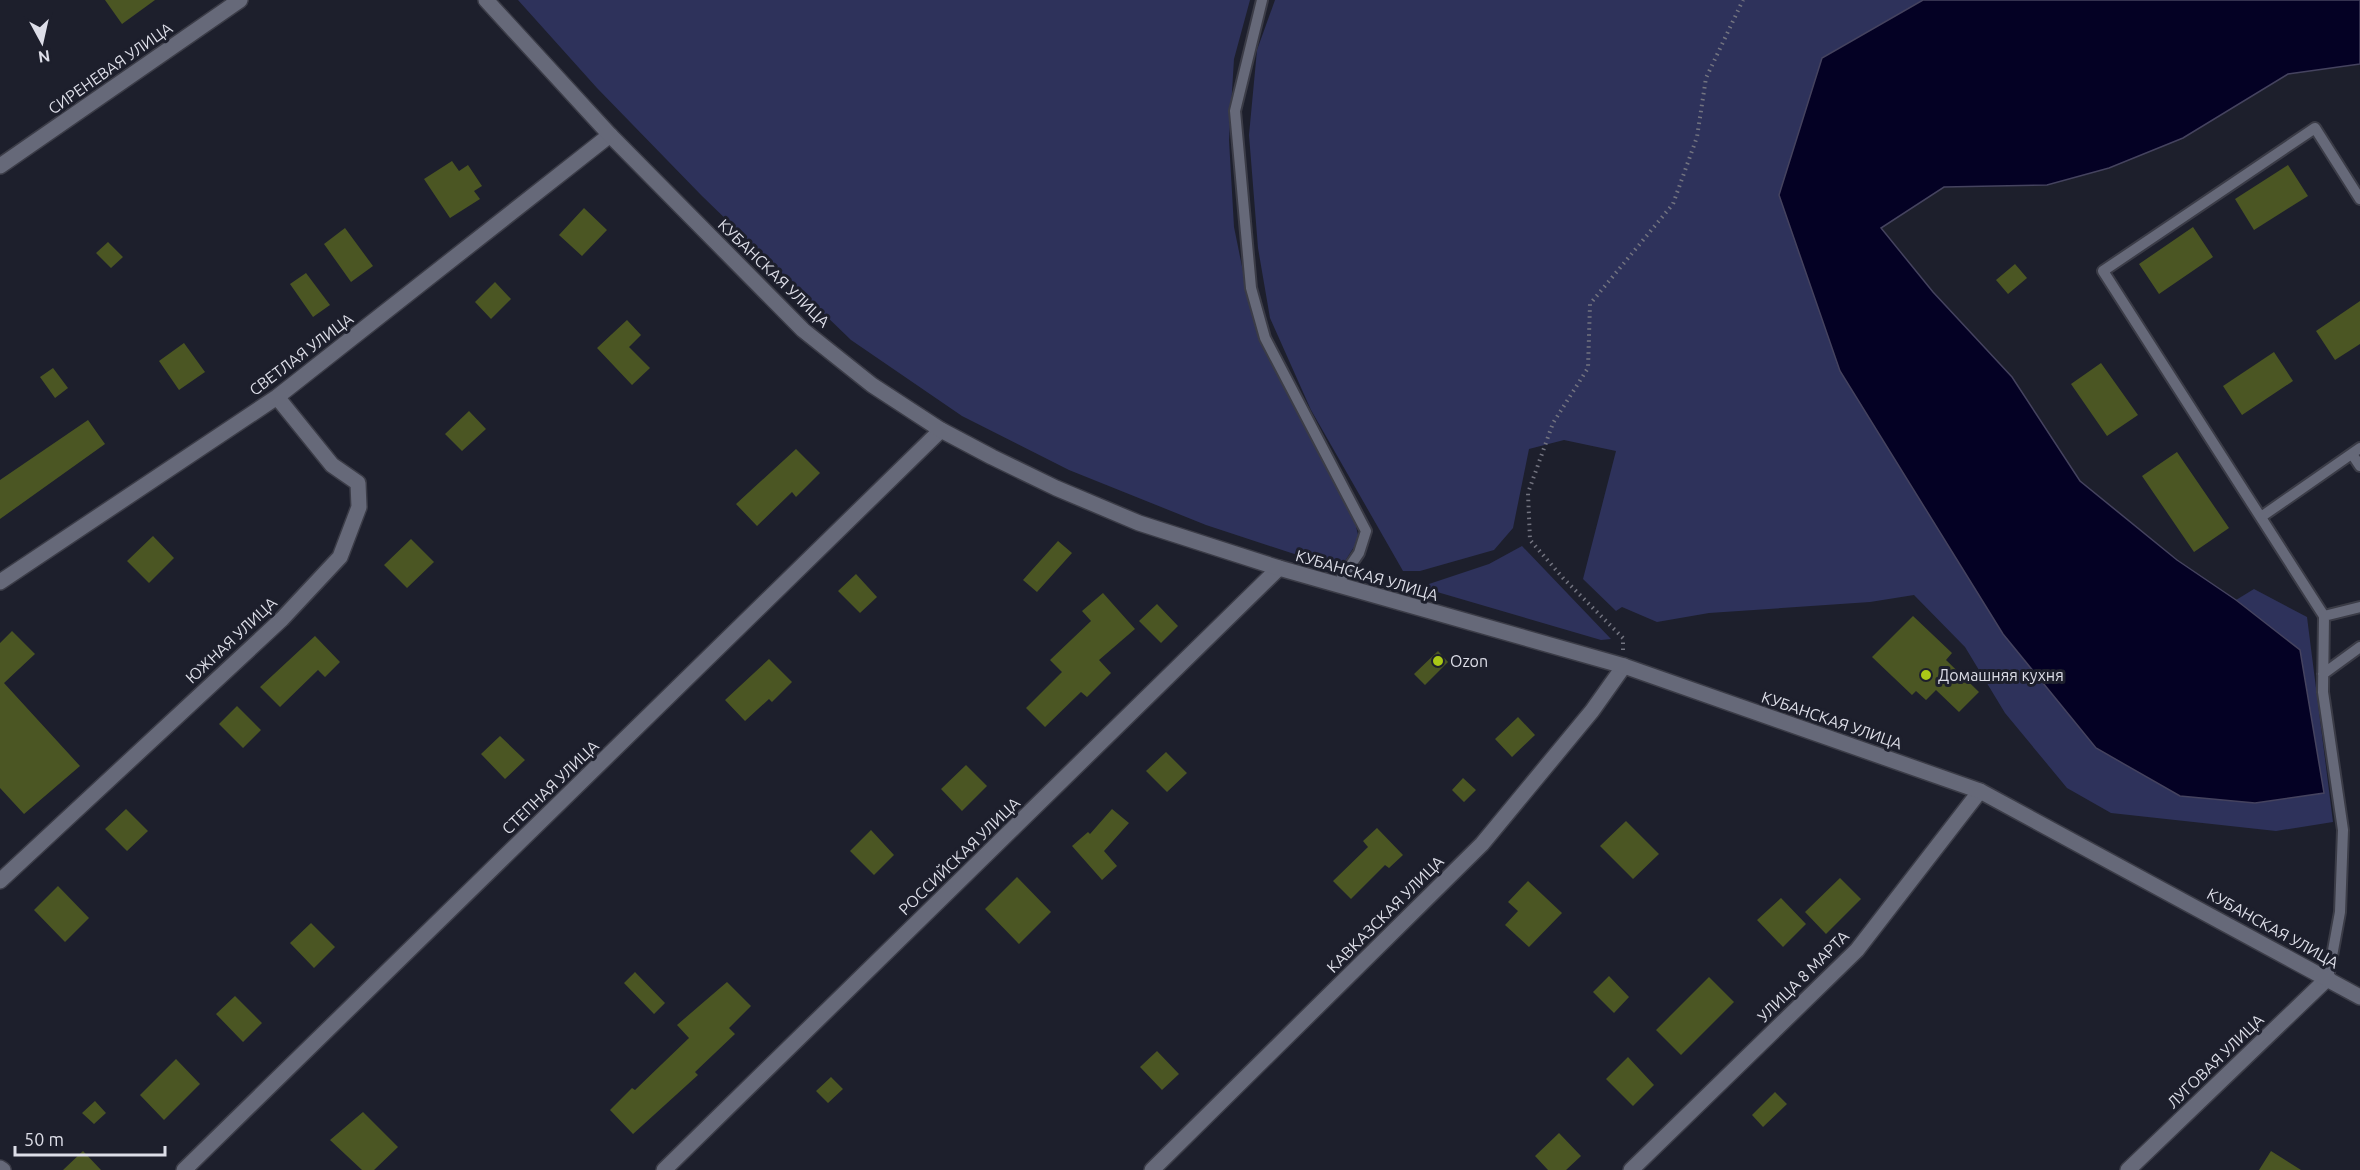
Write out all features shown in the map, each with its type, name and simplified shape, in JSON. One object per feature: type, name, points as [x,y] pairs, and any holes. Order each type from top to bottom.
[{"type":"street","name":"СИРЕНЕВАЯ УЛИЦА","points":[[0,166],[240,0]]},
{"type":"street","name":"КУБАНСКАЯ УЛИЦА","points":[[486,0],[610,135],[803,330],[872,385],[941,430],[1056,488],[1139,522],[1279,568],[1623,666],[1980,791],[2360,997]]},
{"type":"street","name":"СВЕТЛАЯ УЛИЦА","points":[[0,582],[278,397],[610,135]]},
{"type":"street","name":"ЮЖНАЯ УЛИЦА","points":[[0,881],[282,619],[340,557],[359,507],[358,483],[332,465],[278,397]]},
{"type":"street","name":"СТЕПНАЯ УЛИЦА","points":[[184,1170],[941,430]]},
{"type":"street","name":"РОССИЙСКАЯ УЛИЦА","points":[[664,1170],[1279,568]]},
{"type":"street","name":"КАВКАЗСКАЯ УЛИЦА","points":[[1152,1170],[1482,844],[1592,711],[1623,666]]},
{"type":"street","name":"УЛИЦА 8 МАРТА","points":[[1631,1170],[1857,950],[1980,791]]},
{"type":"street","name":"ЛУГОВАЯ УЛИЦА","points":[[2128,1170],[2328,978]]},
{"type":"lane","points":[[1262,0],[1235,111],[1251,288],[1265,338],[1366,531],[1359,553],[1337,585]]},
{"type":"lane","points":[[2328,978],[2340,912],[2343,830],[2323,693],[2324,616],[2103,271],[2315,128],[2360,199]]},
{"type":"lane","points":[[2261,517],[2356,451],[2360,466]]},
{"type":"lane","points":[[2324,616],[2360,607]]},
{"type":"lane","points":[[2323,674],[2360,648]]},
{"type":"path","points":[[1623,666],[1623,638],[1563,578],[1530,540],[1528,494],[1553,423],[1588,368],[1590,304],[1673,204],[1697,137],[1706,78],[1743,0]]},
{"type":"shaded area","points":[[518,0],[1250,0],[1234,59],[1229,140],[1234,227],[1248,296],[1266,354],[1355,522],[1359,539],[1340,569],[1206,525],[1069,470],[962,416],[851,340],[702,196],[597,88]]},
{"type":"shaded area","points":[[1275,0],[1923,0],[1822,58],[1840,371],[2003,634],[2096,748],[2180,796],[2255,803],[2300,651],[2236,600],[2254,589],[2307,617],[2333,822],[2276,831],[2111,813],[2067,788],[2005,713],[1965,647],[1914,595],[1870,602],[1709,613],[1657,622],[1622,607],[1616,611],[1583,579],[1616,451],[1564,440],[1529,449],[1513,528],[1494,550],[1420,571],[1403,571],[1311,410],[1270,318],[1258,248],[1249,135],[1257,50]]},
{"type":"shaded area","points":[[1923,0],[2360,0],[2360,64],[2288,74],[2183,138],[2109,168],[2047,185],[1944,187],[1881,228],[1933,292],[2012,377],[2080,481],[2177,560],[2236,600],[2300,650],[2324,793],[2255,803],[2180,796],[2096,748],[2003,634],[1840,371],[1779,195],[1822,58]]},
{"type":"shaded area","points":[[1522,546],[1611,639],[1601,640],[1420,587],[1489,564]]},
{"type":"building","points":[[105,0],[155,0],[122,24]]},
{"type":"building","points":[[452,161],[459,171],[468,165],[482,186],[474,191],[480,199],[450,218],[424,179]]},
{"type":"building","points":[[2288,165],[2308,196],[2254,230],[2235,199]]},
{"type":"building","points":[[584,208],[607,230],[582,256],[559,235]]},
{"type":"building","points":[[2193,227],[2213,257],[2159,294],[2139,264]]},
{"type":"building","points":[[345,228],[373,266],[351,282],[324,244]]},
{"type":"building","points":[[108,242],[123,257],[111,268],[96,253]]},
{"type":"building","points":[[2015,264],[2027,278],[2008,294],[1996,280]]},
{"type":"building","points":[[306,273],[330,305],[313,317],[290,284]]},
{"type":"building","points":[[495,282],[511,299],[491,319],[475,302]]},
{"type":"building","points":[[2360,301],[2360,344],[2335,360],[2316,331]]},
{"type":"building","points":[[627,320],[641,335],[629,347],[650,368],[632,385],[597,348]]},
{"type":"building","points":[[184,343],[205,372],[179,390],[159,361]]},
{"type":"building","points":[[2274,352],[2293,381],[2242,415],[2223,386]]},
{"type":"building","points":[[2101,363],[2138,415],[2107,436],[2071,384]]},
{"type":"building","points":[[53,368],[68,388],[55,398],[40,377]]},
{"type":"building","points":[[469,411],[486,429],[462,451],[445,434]]},
{"type":"building","points":[[88,420],[105,444],[0,519],[0,480]]},
{"type":"building","points":[[796,449],[820,473],[796,497],[792,492],[757,526],[736,504]]},
{"type":"building","points":[[2177,452],[2229,528],[2194,552],[2142,476]]},
{"type":"building","points":[[153,536],[174,558],[149,583],[127,561]]},
{"type":"building","points":[[411,539],[434,562],[407,588],[384,565]]},
{"type":"building","points":[[1058,541],[1072,553],[1037,592],[1023,580]]},
{"type":"building","points":[[856,574],[877,597],[860,613],[838,591]]},
{"type":"building","points":[[1103,593],[1135,629],[1099,660],[1111,673],[1087,697],[1081,692],[1045,727],[1026,708],[1062,672],[1050,660],[1091,621],[1082,611]]},
{"type":"building","points":[[1157,604],[1178,626],[1161,643],[1139,621]]},
{"type":"building","name":"Домашняя кухня","points":[[1913,616],[1952,653],[1946,660],[1979,692],[1959,712],[1936,690],[1926,700],[1916,691],[1912,695],[1872,657]]},
{"type":"building","points":[[12,631],[35,654],[4,683],[80,766],[24,814],[0,788],[0,643]]},
{"type":"building","points":[[315,636],[340,662],[325,677],[318,670],[280,707],[260,687]]},
{"type":"building","points":[[1438,651],[1448,662],[1425,685],[1414,674]]},
{"type":"building","points":[[769,659],[792,682],[772,702],[769,699],[745,721],[725,700]]},
{"type":"building","points":[[237,706],[261,730],[243,748],[219,724]]},
{"type":"building","points":[[1518,717],[1535,735],[1512,757],[1495,739]]},
{"type":"building","points":[[500,736],[525,760],[505,779],[481,754]]},
{"type":"building","points":[[1166,752],[1187,773],[1167,792],[1146,771]]},
{"type":"building","points":[[966,765],[987,786],[962,811],[941,789]]},
{"type":"building","points":[[1463,778],[1476,790],[1464,802],[1452,790]]},
{"type":"building","points":[[126,809],[148,831],[127,851],[105,829]]},
{"type":"building","points":[[1112,809],[1129,823],[1104,851],[1117,866],[1102,880],[1072,846],[1088,832],[1090,834]]},
{"type":"building","points":[[1626,821],[1659,854],[1633,879],[1600,846]]},
{"type":"building","points":[[1377,828],[1403,855],[1389,868],[1385,865],[1351,899],[1333,881],[1368,847],[1363,841]]},
{"type":"building","points":[[871,830],[894,855],[874,875],[850,851]]},
{"type":"building","points":[[1017,877],[1051,912],[1019,944],[985,909]]},
{"type":"building","points":[[1840,878],[1861,899],[1826,934],[1805,912]]},
{"type":"building","points":[[1528,881],[1562,913],[1529,947],[1505,925],[1518,911],[1508,902]]},
{"type":"building","points":[[58,886],[89,918],[65,942],[34,910]]},
{"type":"building","points":[[1781,898],[1806,924],[1783,947],[1757,920]]},
{"type":"building","points":[[311,923],[335,947],[314,968],[290,943]]},
{"type":"building","points":[[635,972],[665,1003],[654,1014],[624,983]]},
{"type":"building","points":[[1609,976],[1629,997],[1614,1013],[1593,992]]},
{"type":"building","points":[[1709,977],[1734,1002],[1681,1055],[1656,1030]]},
{"type":"building","points":[[727,982],[751,1006],[729,1028],[735,1034],[695,1072],[698,1075],[633,1134],[610,1110],[632,1088],[635,1090],[689,1038],[677,1025]]},
{"type":"building","points":[[235,996],[262,1023],[243,1042],[216,1014]]},
{"type":"building","points":[[1157,1051],[1179,1074],[1162,1090],[1140,1067]]},
{"type":"building","points":[[1628,1057],[1654,1085],[1633,1106],[1606,1079]]},
{"type":"building","points":[[176,1059],[200,1084],[164,1120],[140,1095]]},
{"type":"building","points":[[831,1077],[843,1089],[828,1103],[816,1091]]},
{"type":"building","points":[[1775,1092],[1787,1104],[1763,1127],[1752,1115]]},
{"type":"building","points":[[95,1101],[106,1113],[94,1124],[82,1113]]},
{"type":"building","points":[[363,1112],[398,1147],[374,1170],[362,1170],[330,1140]]},
{"type":"building","points":[[1559,1133],[1581,1156],[1566,1170],[1548,1170],[1535,1156]]},
{"type":"building","points":[[83,1151],[101,1170],[63,1170]]},
{"type":"building","points":[[2271,1151],[2301,1170],[2259,1170]]},
{"type":"place","name":"Ozon","points":[[1438,661]]},
{"type":"place","name":"Домашняя кухня","points":[[1926,675]]}]
